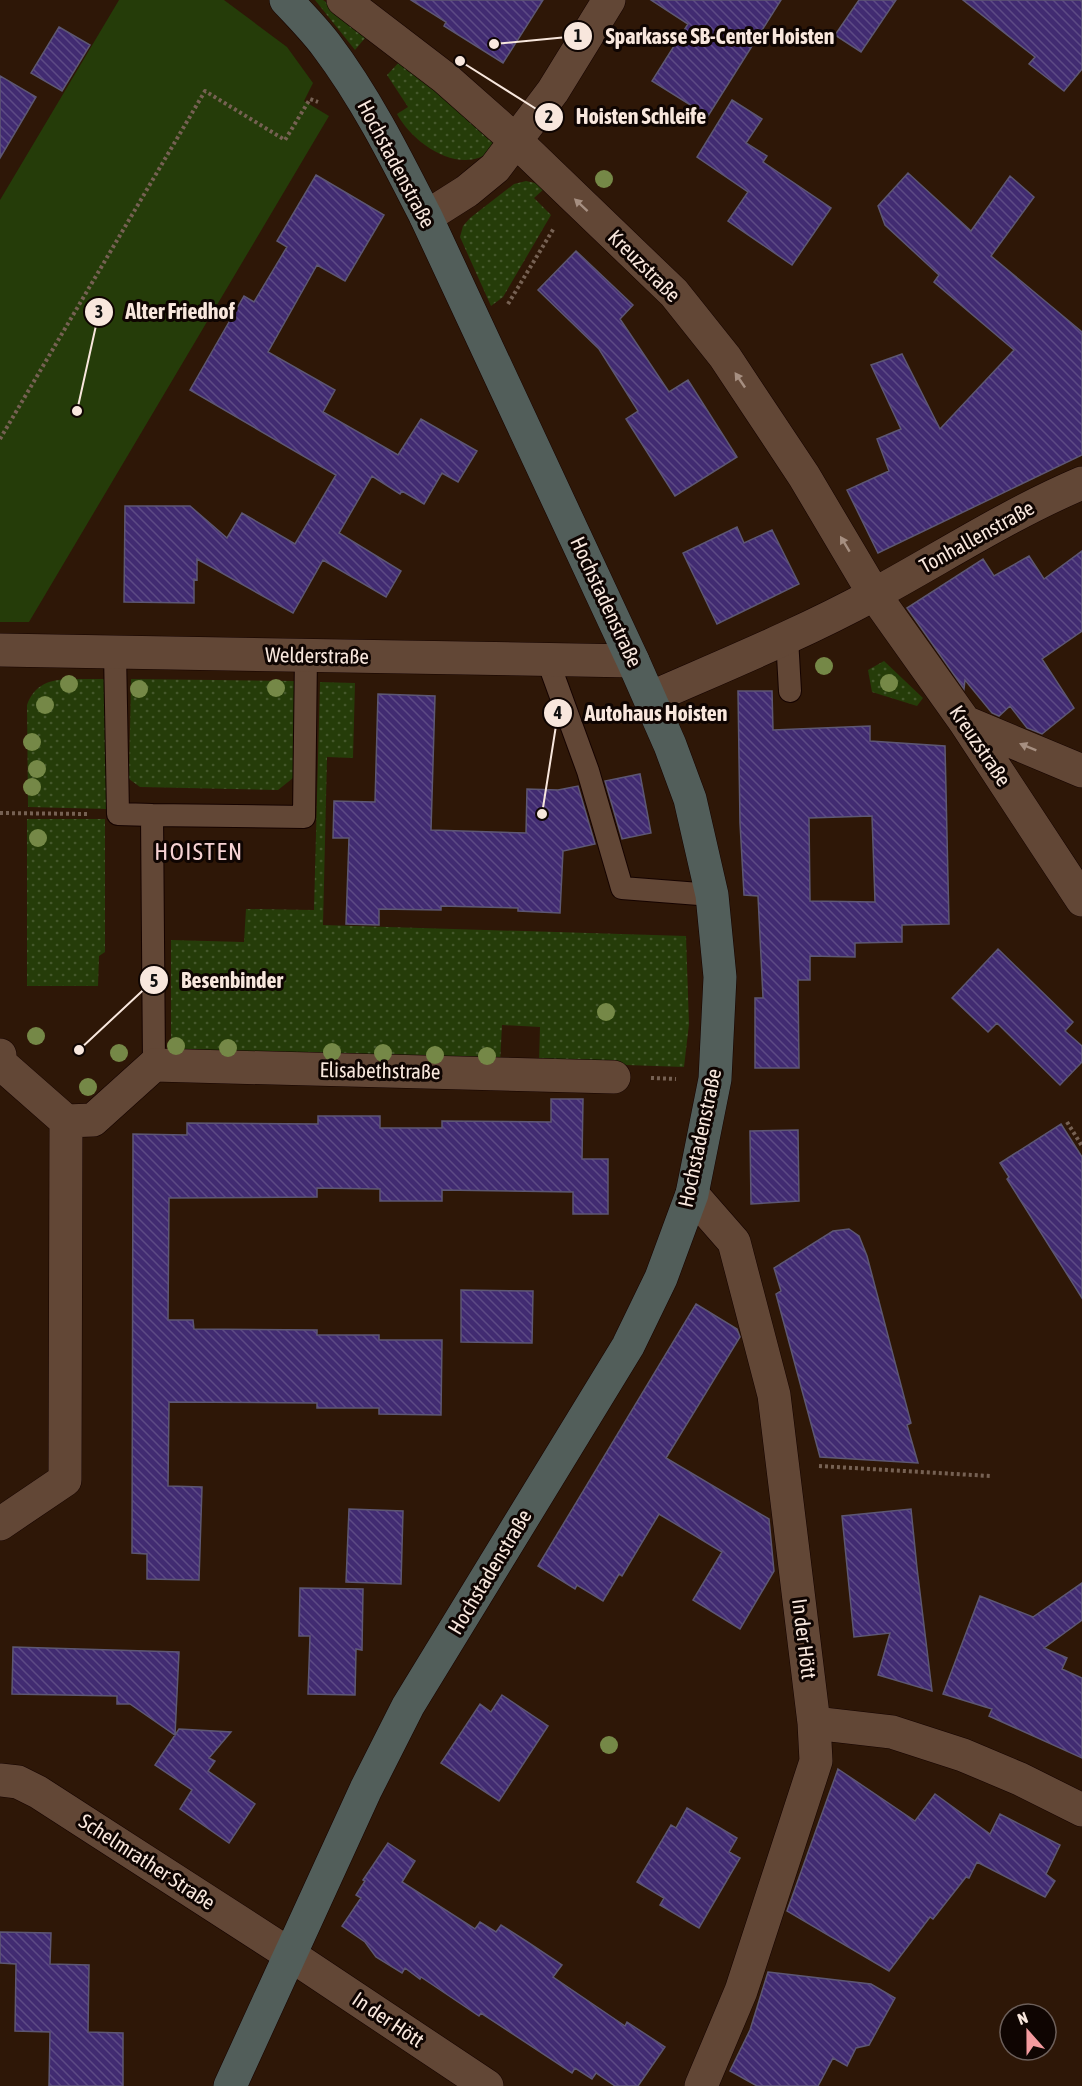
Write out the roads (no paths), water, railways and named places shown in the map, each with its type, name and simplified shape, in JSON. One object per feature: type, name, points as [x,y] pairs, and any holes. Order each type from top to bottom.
[{"type":"main road","name":"Hochstadenstraße","points":[[230,2086],[366,1789],[408,1706],[628,1346],[661,1278],[692,1194],[716,1079],[720,977],[712,895],[690,799],[650,698],[426,217],[355,88],[325,44],[286,0]]},
{"type":"street","name":"Kreuzstraße","points":[[343,0],[446,78],[516,141],[674,293],[725,357],[804,476],[874,594],[965,722],[1082,900]]},
{"type":"street","points":[[426,217],[467,192],[495,168],[553,91],[609,0]]},
{"type":"street","name":"Tonhallenstraße","points":[[874,594],[1012,516],[1082,483]]},
{"type":"street","points":[[650,698],[814,626],[874,594]]},
{"type":"street","name":"Welderstraße","points":[[0,651],[633,661]]},
{"type":"street","points":[[965,722],[1082,771]]},
{"type":"street","points":[[0,1055],[0,1063],[66,1121],[93,1120],[154,1065]]},
{"type":"street","name":"Elisabethstraße","points":[[154,1065],[614,1077]]},
{"type":"street","points":[[0,1524],[65,1480],[66,1121]]},
{"type":"street","name":"In der Hött","points":[[692,1194],[735,1242],[774,1395],[814,1723],[816,1761],[741,1991],[701,2086]]},
{"type":"street","points":[[814,1723],[892,1732],[963,1755],[1020,1779],[1082,1810]]},
{"type":"street","name":"Schelmrather Straße","points":[[0,1780],[18,1782],[38,1792],[289,1954]]},
{"type":"street","name":"In der Hött","points":[[289,1954],[487,2086]]},
{"type":"lane","points":[[787,638],[790,691]]},
{"type":"lane","points":[[115,652],[118,814],[152,815],[304,817],[306,655]]},
{"type":"lane","points":[[548,661],[588,771],[622,888],[712,895]]},
{"type":"lane","points":[[152,815],[154,1065]]},
{"type":"place","name":"Sparkasse SB-Center Hoisten","points":[[494,44]]},
{"type":"place","name":"Hoisten Schleife","points":[[460,61]]},
{"type":"place","name":"Alter Friedhof","points":[[77,411]]},
{"type":"place","name":"Autohaus Hoisten","points":[[542,814]]},
{"type":"place","name":"Besenbinder","points":[[79,1050]]},
{"type":"district","name":"HOISTEN","points":[[199,852]]}]
